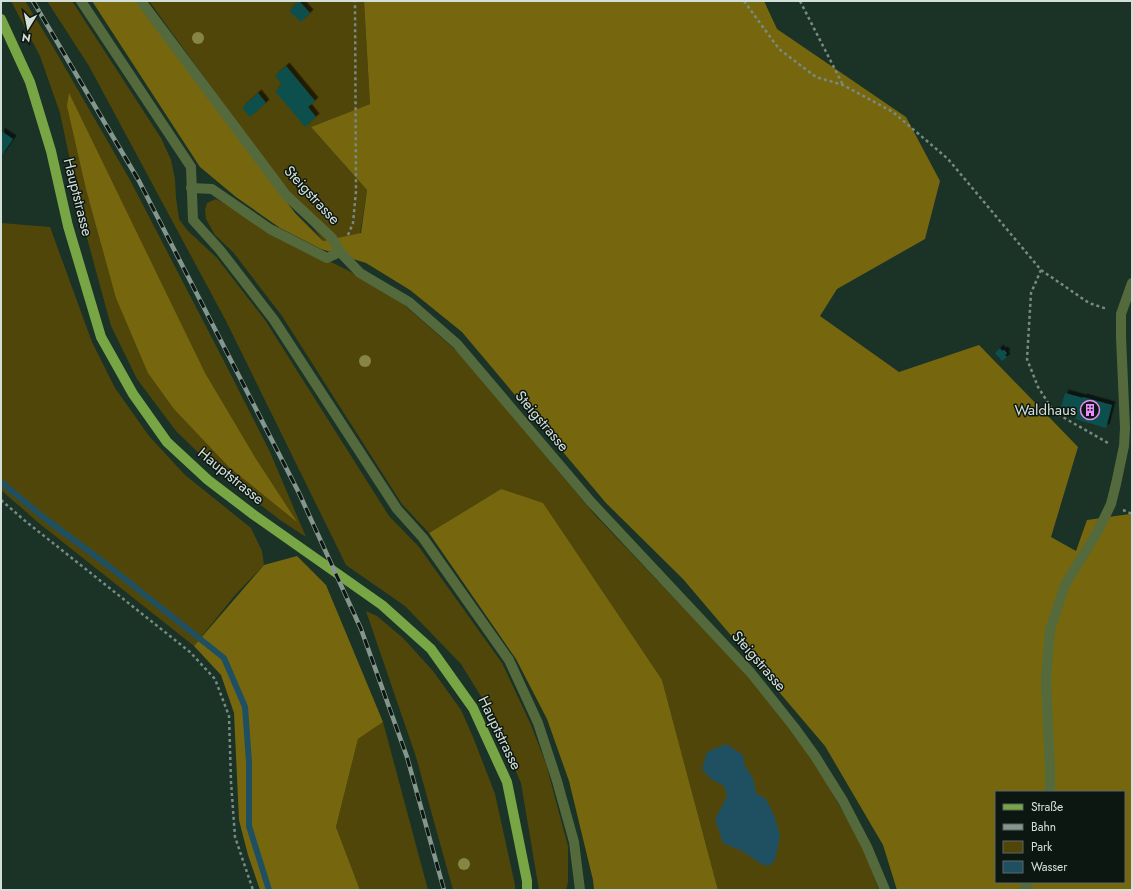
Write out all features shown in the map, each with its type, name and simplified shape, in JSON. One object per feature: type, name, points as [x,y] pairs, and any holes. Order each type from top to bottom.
[{"type":"main road","name":"Hauptstrasse","points":[[1,19],[30,82],[51,151],[68,226],[101,337],[133,394],[167,442],[208,480],[254,515],[382,604],[431,649],[473,708],[507,782],[527,890]]},
{"type":"street","points":[[80,1],[191,167],[193,220],[220,250],[274,320],[397,509],[423,538],[510,660],[538,723],[557,781],[574,842],[580,890]]},
{"type":"street","name":"Steigstrasse","points":[[141,1],[286,194],[332,238],[340,252],[360,273],[408,302],[457,344],[591,502],[751,673],[794,727],[844,801],[867,847],[885,890]]},
{"type":"street","points":[[191,188],[212,189],[270,229],[327,258],[340,252]]},
{"type":"street","points":[[1050,791],[1046,678],[1050,630],[1065,585],[1099,529],[1111,504],[1124,446],[1125,428],[1121,314],[1132,283]]},
{"type":"path","points":[[340,252],[353,223],[356,191],[355,1]]},
{"type":"path","points":[[744,1],[779,49],[816,77],[843,85],[893,112],[948,159],[1041,270],[1089,303],[1121,314]]},
{"type":"path","points":[[800,1],[843,85]]},
{"type":"path","points":[[1041,270],[1031,293],[1027,359],[1038,387],[1054,412],[1108,443],[1124,446]]},
{"type":"path","points":[[1,500],[190,652],[215,679],[229,716],[231,782],[235,837],[253,890]]},
{"type":"green space","points":[[11,1],[25,1],[130,180],[270,452],[306,537],[280,520],[219,473],[176,431],[137,379],[111,326],[84,227],[60,113],[40,56]]},
{"type":"green space","points":[[47,1],[72,1],[161,138],[171,160],[175,179],[179,219],[187,230],[217,258],[265,320],[389,516],[419,547],[502,663],[531,725],[546,764],[568,846],[568,882],[566,890],[539,890],[521,783],[490,711],[461,664],[405,606],[346,565],[226,321],[89,66]]},
{"type":"green space","points":[[149,1],[364,1],[370,104],[311,127],[367,190],[360,234],[323,241]]},
{"type":"green space","points":[[216,199],[231,207],[254,223],[349,271],[402,303],[459,353],[595,515],[747,675],[812,758],[862,845],[879,890],[718,890],[662,680],[501,489],[429,533],[402,504],[282,316],[233,252],[215,235],[206,219],[205,210],[207,203]]},
{"type":"green space","points":[[1,223],[50,227],[92,342],[115,388],[149,436],[185,475],[251,528],[262,551],[264,565],[235,595],[194,646],[40,524],[1,490]]},
{"type":"green space","points":[[366,611],[377,616],[403,638],[433,671],[461,710],[495,794],[515,890],[453,890],[416,757]]},
{"type":"green space","points":[[383,722],[428,890],[360,890],[336,827],[358,739]]},
{"type":"shaded area","points":[[92,1],[136,1],[295,213],[323,241],[361,233],[367,190],[311,127],[370,104],[364,1],[764,1],[777,29],[906,117],[940,181],[925,239],[837,289],[820,316],[899,372],[979,345],[1078,447],[1051,537],[1076,551],[1087,520],[1130,514],[1132,515],[1132,890],[897,890],[883,845],[825,746],[683,579],[606,503],[462,332],[410,290],[366,263],[321,249],[280,228],[236,197],[200,167]]},
{"type":"shaded area","points":[[69,93],[205,373],[256,459],[297,522],[229,467],[174,409],[148,373],[116,298],[86,189],[67,106]]},
{"type":"shaded area","points":[[501,489],[543,503],[662,680],[718,890],[594,890],[593,880],[569,781],[547,719],[516,659],[429,533]]},
{"type":"shaded area","points":[[297,556],[326,585],[383,722],[358,739],[336,827],[360,890],[260,890],[248,855],[239,820],[234,713],[221,675],[194,646],[264,565]]},
{"type":"water","points":[[726,744],[743,755],[745,766],[753,778],[756,793],[766,799],[775,817],[780,836],[775,860],[769,866],[763,865],[742,851],[723,843],[715,819],[727,796],[724,786],[711,779],[702,769],[707,752]]},
{"type":"building","points":[[299,1],[310,13],[301,22],[289,11]]},
{"type":"building","points":[[286,66],[315,101],[308,107],[316,117],[305,127],[275,91],[282,85],[275,76]]},
{"type":"building","points":[[258,93],[266,103],[250,117],[242,108]]},
{"type":"building","points":[[1,131],[13,139],[1,156]]},
{"type":"building","points":[[1000,348],[1002,351],[1004,350],[1007,353],[1005,355],[1007,357],[1002,361],[995,353]]},
{"type":"building","name":"Waldhaus","points":[[1065,393],[1112,405],[1106,428],[1075,419],[1078,412],[1061,407]]},
{"type":"waterway","points":[[1,482],[43,517],[106,564],[224,658],[245,707],[249,762],[249,826],[269,890]]},
{"type":"railway","points":[[33,1],[139,181],[299,493],[361,629],[407,757],[444,890]]},
{"type":"place","name":"Waldhaus","points":[[1090,410]]}]
